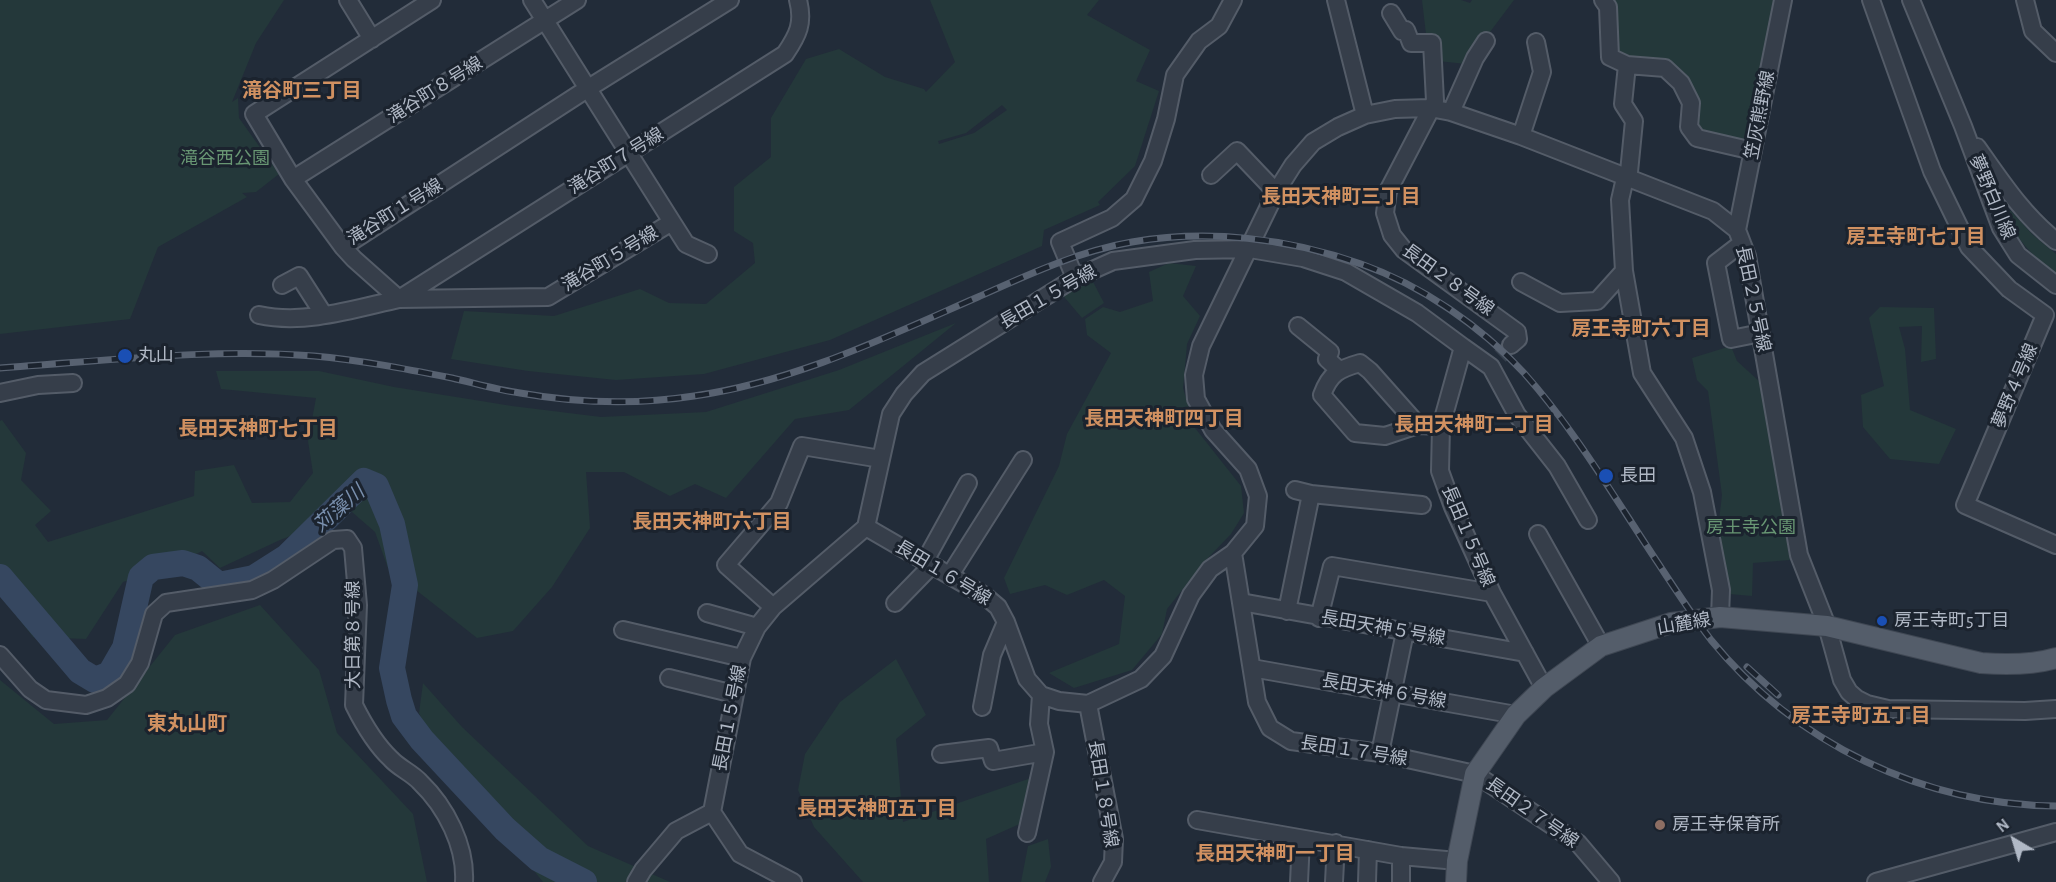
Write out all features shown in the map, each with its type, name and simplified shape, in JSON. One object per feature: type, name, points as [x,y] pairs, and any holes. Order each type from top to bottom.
[{"type":"main road","name":"山麓線","points":[[1456,882],[1457,861],[1475,774],[1516,715],[1544,688],[1601,646],[1671,623],[1720,617],[1827,627],[1981,663],[2005,665],[2041,663],[2056,658]]},
{"type":"street","points":[[348,0],[372,39]]},
{"type":"street","name":"滝谷町１号線","points":[[432,0],[254,114],[293,179],[343,247],[587,89],[730,0]]},
{"type":"street","name":"滝谷町５号線","points":[[399,299],[548,297],[672,222],[532,0]]},
{"type":"street","name":"滝谷町８号線","points":[[293,179],[578,0]]},
{"type":"street","name":"滝谷町７号線","points":[[399,299],[785,54],[798,35],[801,13],[798,0]]},
{"type":"street","points":[[1074,278],[1060,242],[1112,218],[1134,199],[1153,161],[1166,119],[1175,75],[1199,41],[1219,26],[1233,0]]},
{"type":"street","points":[[1336,0],[1365,115]]},
{"type":"street","points":[[1603,0],[1608,7],[1610,57],[1628,65],[1665,68],[1681,84],[1691,103],[1689,127],[1696,138],[1753,151]]},
{"type":"street","name":"笠灰熊野線","points":[[1740,236],[1753,151],[1783,0]]},
{"type":"street","name":"夢野４号線","points":[[1871,0],[1932,171],[1969,247],[2009,289],[2044,315],[1965,505],[2056,545]]},
{"type":"street","name":"夢野白川線","points":[[1911,0],[1963,126],[2001,228],[2018,255],[2056,285]]},
{"type":"street","points":[[2025,0],[2033,31],[2056,53]]},
{"type":"street","points":[[1391,13],[1402,31],[1406,30],[1412,43],[1432,43],[1435,101],[1430,108]]},
{"type":"street","points":[[1451,112],[1475,58],[1486,40]]},
{"type":"street","points":[[1521,136],[1542,72],[1536,42]]},
{"type":"street","points":[[1628,65],[1623,104],[1634,121],[1629,171],[1620,200],[1624,271],[1642,373],[1684,438],[1702,492],[1720,590],[1720,617]]},
{"type":"street","name":"長田２５号線","points":[[1250,249],[1276,192],[1293,165],[1313,142],[1365,115],[1395,109],[1430,108],[1451,112],[1521,136],[1713,211],[1740,236],[1747,256],[1799,555],[1827,627],[1842,680],[1849,692],[1867,704],[1888,709],[2056,710]]},
{"type":"street","name":"長田２８号線","points":[[1430,108],[1388,191],[1385,213],[1392,235],[1404,250],[1517,332],[1518,339],[1501,356]]},
{"type":"street","name":"夢野白川線","points":[[1963,126],[2016,203],[2039,228],[2056,242]]},
{"type":"street","points":[[1211,175],[1237,151],[1276,192]]},
{"type":"street","points":[[672,222],[686,244],[708,254]]},
{"type":"street","points":[[1740,236],[1716,263],[1731,339],[1761,333]]},
{"type":"street","points":[[343,247],[354,260],[399,299]]},
{"type":"street","points":[[1027,833],[1045,752],[1039,724],[1041,695],[1059,701],[1088,704],[1141,679],[1162,656],[1191,595],[1210,569],[1233,553],[1255,526],[1258,496],[1248,469],[1213,430],[1196,399],[1194,375],[1201,346],[1250,249]]},
{"type":"street","name":"長田１５号線","points":[[712,812],[742,657],[757,627],[773,607],[866,527],[891,414],[904,394],[923,374],[1074,278],[1113,261],[1195,250],[1250,249],[1303,258],[1346,272],[1418,314],[1462,347],[1441,426],[1440,471],[1452,507],[1492,593],[1544,688]]},
{"type":"street","points":[[1521,282],[1560,303],[1597,301],[1624,271]]},
{"type":"street","points":[[282,285],[298,276],[324,315]]},
{"type":"street","points":[[259,315],[274,319],[324,315],[399,299]]},
{"type":"street","points":[[1298,326],[1330,352],[1327,359],[1339,370]]},
{"type":"street","points":[[1462,347],[1501,356],[1517,415],[1557,466],[1588,520]]},
{"type":"street","points":[[1418,425],[1370,370],[1360,363],[1339,370],[1326,384],[1322,395],[1355,433],[1385,436],[1418,425],[1441,426]]},
{"type":"street","points":[[0,393],[38,385],[73,382]]},
{"type":"street","points":[[773,607],[726,566],[779,503],[802,446],[881,459]]},
{"type":"street","points":[[950,575],[1023,460]]},
{"type":"street","points":[[895,603],[928,563],[968,483]]},
{"type":"street","points":[[1287,611],[1303,492],[1422,505]]},
{"type":"street","name":"長田１６号線","points":[[866,527],[985,596],[998,607],[1006,622],[1027,679],[1041,695]]},
{"type":"street","points":[[1538,534],[1601,646]]},
{"type":"street","name":"大日第８号線","points":[[0,655],[30,689],[46,700],[86,705],[107,698],[127,684],[140,663],[154,614],[166,603],[252,590],[273,580],[333,540],[347,539],[352,548],[358,605],[354,705],[391,760],[420,781],[440,804],[458,839],[465,872],[464,882]]},
{"type":"street","name":"長田１７号線","points":[[1233,553],[1257,702],[1270,728],[1291,741],[1380,753],[1475,774]]},
{"type":"street","points":[[1319,618],[1332,566],[1492,593]]},
{"type":"street","name":"長田天神５号線","points":[[1241,602],[1319,618],[1525,653]]},
{"type":"street","points":[[707,613],[757,627]]},
{"type":"street","points":[[982,707],[992,655],[1006,622]]},
{"type":"street","points":[[623,630],[742,657]]},
{"type":"street","points":[[1380,753],[1405,632]]},
{"type":"street","name":"長田天神６号線","points":[[1252,668],[1516,715]]},
{"type":"street","points":[[669,678],[734,694]]},
{"type":"street","name":"長田１８号線","points":[[1088,704],[1114,839],[1113,862],[1102,882]]},
{"type":"street","points":[[941,754],[989,748],[993,761],[1045,752]]},
{"type":"street","name":"長田２７号線","points":[[1475,774],[1578,843],[1611,882]]},
{"type":"street","points":[[640,876],[676,831],[712,812],[740,854],[793,882]]},
{"type":"street","points":[[1197,820],[1401,856],[1457,861]]},
{"type":"street","points":[[1876,882],[2056,832]]},
{"type":"street","points":[[1299,882],[1301,839]]},
{"type":"street","points":[[1334,882],[1336,843]]},
{"type":"street","points":[[1367,882],[1368,850]]},
{"type":"street","points":[[1401,856],[1401,882]]},
{"type":"green space","name":"滝谷西公園","points":[[0,0],[284,0],[256,43],[232,102],[238,98],[239,118],[279,174],[256,192],[242,193],[247,197],[158,247],[130,319],[0,334]]},
{"type":"green space","points":[[930,0],[1099,0],[1087,15],[1150,50],[1136,81],[1159,91],[1135,166],[1098,202],[1100,205],[1044,230],[1042,246],[830,340],[704,374],[616,380],[528,371],[451,359],[464,311],[554,316],[640,289],[669,303],[706,304],[755,263],[753,243],[734,231],[734,187],[771,157],[771,118],[806,59],[839,49],[885,77],[924,89],[926,92],[955,62]],"holes":[[[1002,105],[1007,110],[974,133],[939,144],[938,141],[966,133]]]},
{"type":"green space","points":[[1422,0],[1461,0],[1470,3],[1472,0],[1514,0],[1466,64],[1429,60]]},
{"type":"green space","points":[[1613,0],[1777,0],[1748,140],[1744,143],[1698,130],[1689,89],[1680,70],[1673,64],[1664,60],[1617,54]]},
{"type":"green space","points":[[2005,210],[2011,211],[2033,235],[2056,254],[2056,275],[2041,263],[2017,236]]},
{"type":"green space","points":[[1169,263],[1196,266],[1183,296],[1200,316],[1187,344],[1183,388],[1195,428],[1241,486],[1244,513],[1231,534],[1207,559],[1167,609],[1162,634],[1132,670],[1074,688],[1049,673],[1119,644],[1125,596],[1104,580],[1067,595],[1045,585],[1010,594],[1004,578],[1059,466],[1067,434],[1111,353],[1087,335],[1085,319],[1103,307],[1120,312],[1153,301],[1149,272]]},
{"type":"green space","points":[[1089,274],[1104,303],[1082,318],[1060,292]]},
{"type":"green space","points":[[1880,307],[1934,308],[1936,359],[1921,362],[1922,326],[1899,327],[1905,349],[1910,410],[1956,429],[1939,464],[1890,459],[1863,427],[1861,395],[1884,386],[1869,318]]},
{"type":"green space","points":[[956,323],[849,410],[795,419],[726,498],[695,484],[670,496],[624,472],[586,472],[590,528],[552,587],[513,631],[477,638],[388,568],[375,532],[352,512],[280,540],[220,568],[202,551],[166,569],[123,582],[86,639],[33,637],[0,595],[0,421],[2,420],[26,453],[21,480],[51,511],[35,525],[48,542],[194,496],[195,471],[234,465],[252,503],[290,502],[313,473],[308,441],[316,398],[221,389],[216,371],[319,371],[394,387],[512,406],[601,417],[706,412],[839,370]]},
{"type":"green space","name":"房王寺公園","points":[[1731,346],[1737,361],[1760,382],[1790,560],[1753,563],[1752,596],[1729,594],[1718,529],[1722,495],[1708,391],[1697,380],[1692,358]]},
{"type":"green space","points":[[260,605],[319,670],[337,733],[413,814],[427,882],[0,882],[0,680],[54,724],[107,720],[175,635]]},
{"type":"green space","points":[[896,659],[926,715],[896,739],[903,822],[1034,777],[1024,822],[986,839],[989,882],[863,882],[814,827],[798,790],[805,754],[840,702]]},
{"type":"green space","points":[[423,683],[462,727],[588,846],[670,882],[543,882],[435,748],[419,713]]},
{"type":"green space","points":[[1048,839],[1051,867],[1045,882],[1021,882],[1028,846]]},
{"type":"waterway","name":"苅藻川","points":[[0,577],[80,671],[95,680],[110,674],[125,648],[141,577],[153,567],[183,563],[198,568],[219,585],[254,578],[287,557],[364,481],[376,486],[392,524],[405,585],[392,668],[404,716],[422,740],[505,829],[539,859],[584,882]]},
{"type":"tunnel","points":[[1500,356],[1511,345]]},
{"type":"railway","points":[[0,368],[196,354],[275,354],[366,362],[511,392],[563,399],[607,402],[672,399],[731,389],[804,369],[874,342],[1015,280],[1092,251],[1132,242],[1190,236],[1219,236],[1277,242],[1333,255],[1406,283],[1449,309],[1489,339],[1524,373],[1561,418],[1711,640],[1744,677],[1822,738],[1865,761],[1911,780],[1958,794],[2006,803],[2056,806]]},
{"type":"railway","points":[[1747,667],[1778,695]]},
{"type":"place","name":"丸山","points":[[125,356]]},
{"type":"place","name":"長田","points":[[1606,476]]},
{"type":"place","name":"房王寺町5丁目","points":[[1882,621]]},
{"type":"place","name":"房王寺保育所","points":[[1660,825]]},
{"type":"district","name":"滝谷町三丁目","points":[[302,91]]},
{"type":"district","name":"長田天神町三丁目","points":[[1341,197]]},
{"type":"district","name":"房王寺町七丁目","points":[[1916,237]]},
{"type":"district","name":"房王寺町六丁目","points":[[1641,329]]},
{"type":"district","name":"長田天神町四丁目","points":[[1164,419]]},
{"type":"district","name":"長田天神町二丁目","points":[[1474,425]]},
{"type":"district","name":"長田天神町七丁目","points":[[258,429]]},
{"type":"district","name":"長田天神町六丁目","points":[[712,522]]},
{"type":"district","name":"房王寺町五丁目","points":[[1861,716]]},
{"type":"district","name":"東丸山町","points":[[187,724]]},
{"type":"district","name":"長田天神町五丁目","points":[[877,809]]},
{"type":"district","name":"長田天神町一丁目","points":[[1275,854]]}]
